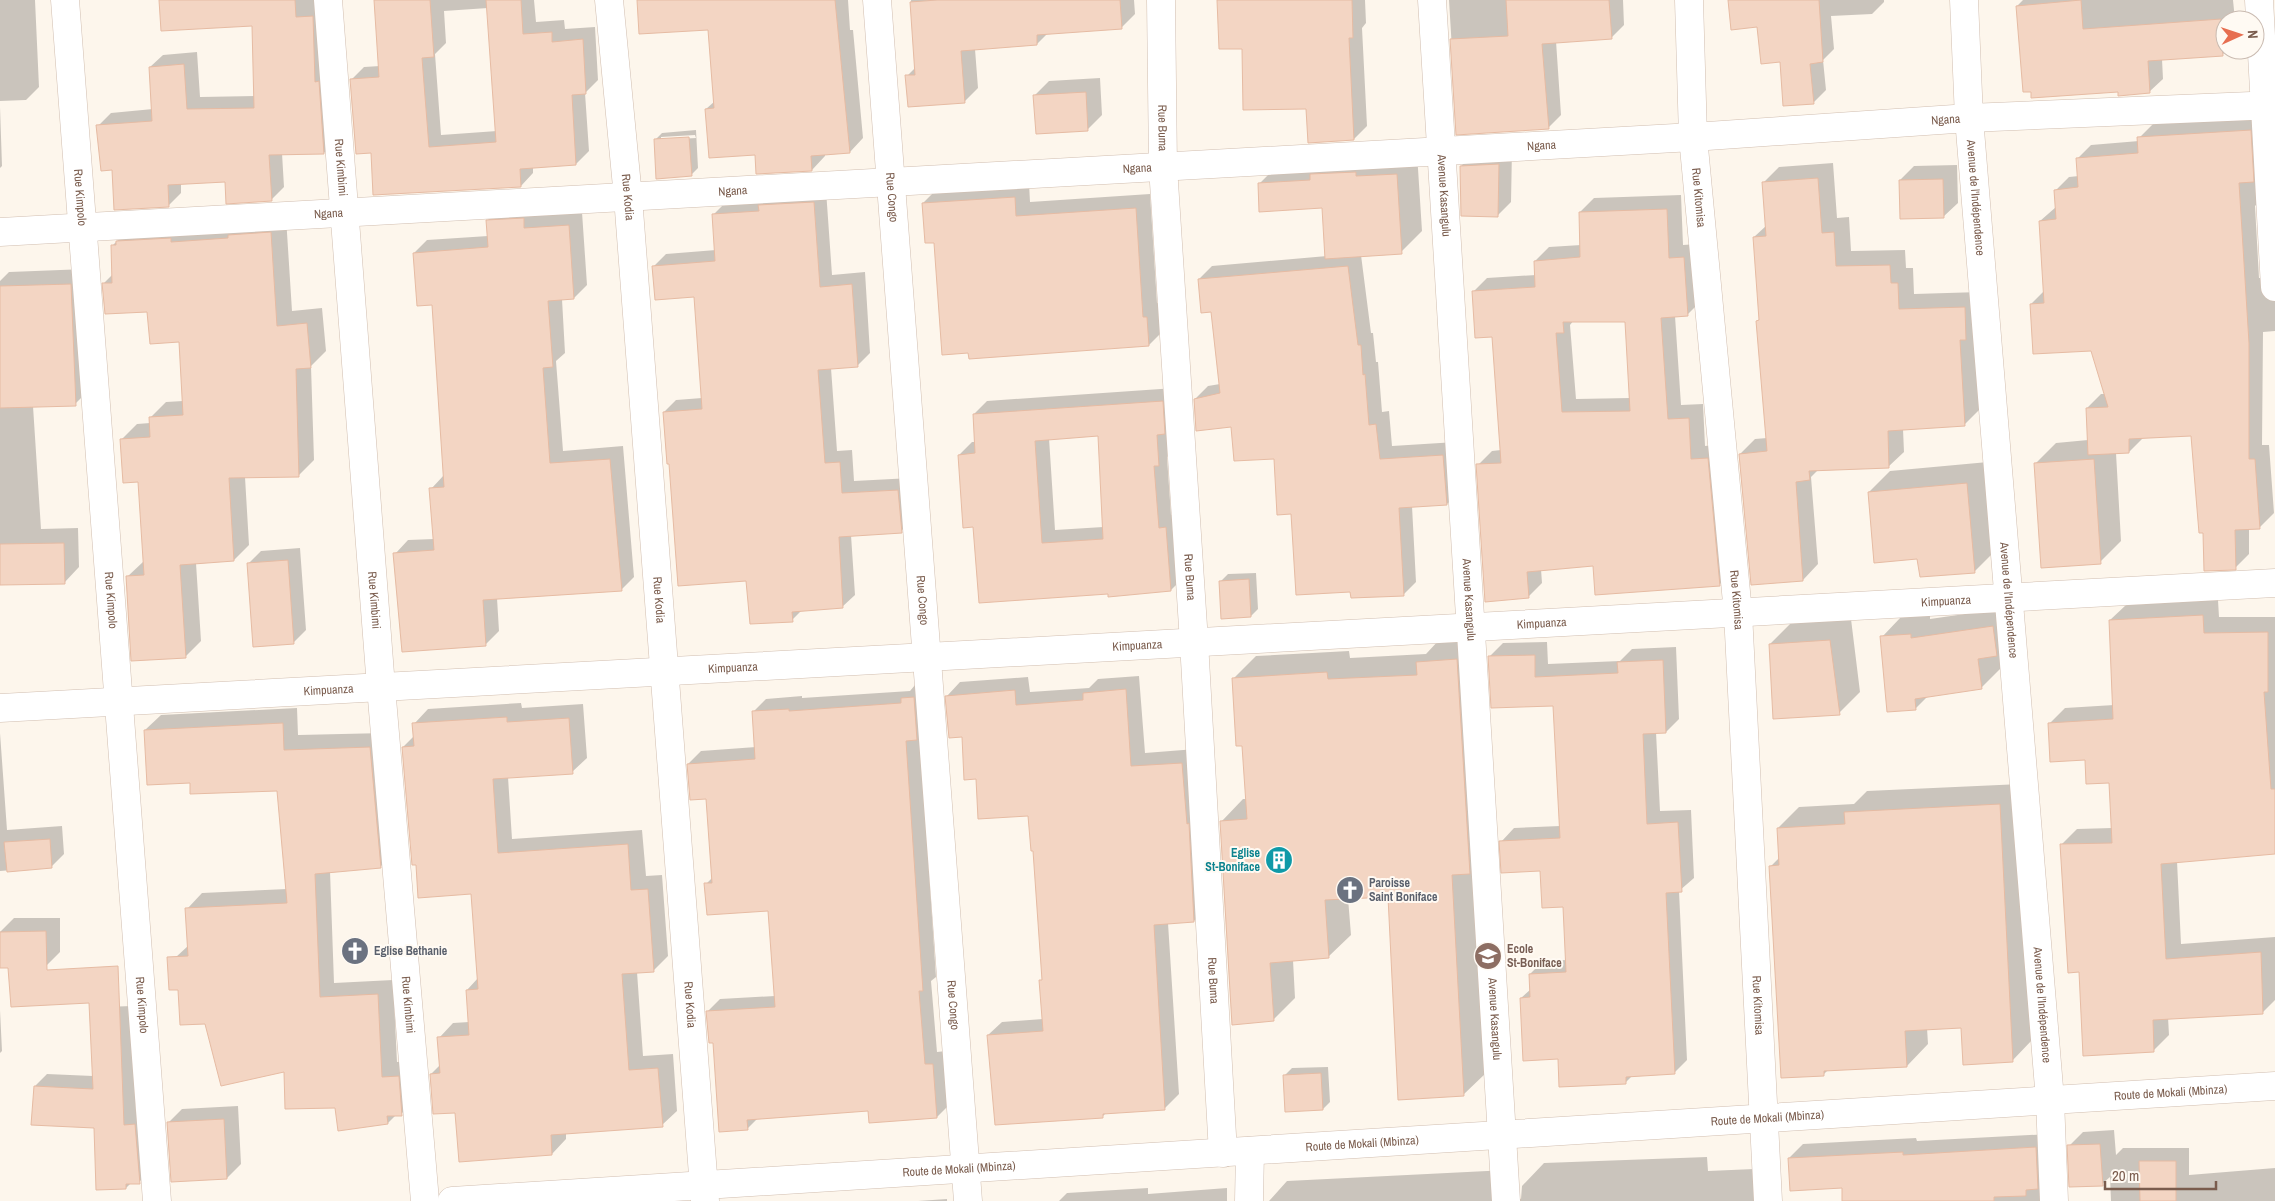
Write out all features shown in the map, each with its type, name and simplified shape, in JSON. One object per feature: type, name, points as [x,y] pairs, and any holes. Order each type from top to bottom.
[{"type":"street","name":"Rue Kimpolo","points":[[65,0],[157,1201]]},
{"type":"street","name":"Rue Kimbimi","points":[[328,0],[381,687],[425,1201]]},
{"type":"street","name":"Rue Kodia","points":[[609,0],[628,197],[704,1194]]},
{"type":"street","name":"Rue Congo","points":[[877,0],[968,1201]]},
{"type":"street","name":"Rue Buma","points":[[1160,0],[1163,167],[1194,642],[1223,1153]]},
{"type":"street","name":"Avenue Kasangulu","points":[[1432,0],[1506,1201]]},
{"type":"street","name":"Rue Kitomisa","points":[[1689,0],[1693,137],[1738,613],[1762,1119],[1768,1201]]},
{"type":"street","name":"Avenue de l'Indépendence","points":[[1964,0],[1969,118],[2050,1100],[2054,1201]]},
{"type":"street","points":[[2259,0],[2270,105],[2275,286]]},
{"type":"street","name":"Ngana","points":[[0,232],[1442,152],[1969,118],[2270,105]]},
{"type":"street","name":"Kimpuanza","points":[[0,708],[2275,583]]},
{"type":"street","name":"Route de Mokali (Mbinza)","points":[[452,1201],[704,1194],[966,1170],[2275,1086]]},
{"type":"street","points":[[1249,1201],[1250,1151]]},
{"type":"building","points":[[159,0],[295,0],[296,17],[313,16],[315,82],[319,81],[324,154],[269,155],[272,201],[226,204],[225,182],[168,185],[169,207],[114,210],[112,170],[101,171],[96,125],[152,121],[149,67],[184,64],[187,109],[254,108],[252,26],[161,31]]},
{"type":"building","points":[[374,0],[430,0],[434,57],[422,58],[429,147],[496,142],[486,0],[521,0],[523,34],[552,32],[552,42],[583,39],[586,94],[572,95],[576,165],[520,169],[521,187],[373,195],[371,153],[356,154],[350,79],[379,77]]},
{"type":"building","points":[[637,0],[835,0],[850,153],[811,156],[812,171],[756,174],[755,155],[709,158],[705,109],[714,108],[708,30],[639,34]]},
{"type":"building","points":[[937,0],[1120,0],[1122,29],[1037,35],[1037,45],[961,51],[965,103],[908,107],[905,75],[915,75],[910,2]]},
{"type":"building","points":[[1217,0],[1352,0],[1353,38],[1349,38],[1354,140],[1308,143],[1306,109],[1243,110],[1242,49],[1219,49]]},
{"type":"building","points":[[1506,0],[1609,0],[1612,39],[1542,44],[1549,129],[1456,135],[1450,39],[1508,36]]},
{"type":"building","points":[[1728,0],[1819,0],[1823,62],[1810,64],[1814,104],[1783,106],[1780,62],[1761,64],[1757,27],[1731,30]]},
{"type":"building","points":[[2081,0],[2083,29],[2215,19],[2215,57],[2148,61],[2150,93],[2118,96],[2118,92],[2031,98],[2031,92],[2023,92],[2016,6]]},
{"type":"building","points":[[1086,92],[1088,131],[1036,134],[1033,95]]},
{"type":"building","points":[[2251,130],[2254,182],[2239,183],[2249,343],[2249,459],[2255,459],[2260,529],[2235,530],[2236,570],[2204,571],[2203,533],[2199,533],[2191,436],[2129,439],[2129,453],[2088,455],[2086,408],[2108,407],[2091,351],[2033,354],[2030,304],[2044,303],[2039,221],[2056,219],[2054,190],[2078,187],[2076,158],[2138,153],[2137,137]]},
{"type":"building","points":[[689,137],[692,176],[656,179],[654,139]]},
{"type":"building","points":[[1499,164],[1498,217],[1461,216],[1460,166]]},
{"type":"building","points":[[1356,172],[1356,176],[1397,174],[1402,254],[1325,259],[1322,208],[1259,212],[1258,183],[1310,180],[1310,174]]},
{"type":"building","points":[[1818,178],[1822,233],[1834,232],[1836,266],[1890,265],[1891,283],[1898,283],[1899,309],[1965,307],[1966,340],[1960,340],[1965,426],[1888,431],[1889,468],[1809,471],[1810,480],[1796,482],[1803,581],[1751,585],[1739,454],[1767,451],[1756,321],[1759,320],[1753,237],[1766,236],[1762,182]]},
{"type":"building","points":[[1943,179],[1944,218],[1900,219],[1899,180]]},
{"type":"building","points":[[1015,197],[1016,216],[1136,208],[1143,317],[1147,317],[1149,346],[969,359],[968,353],[942,355],[934,243],[925,243],[922,203]]},
{"type":"building","points":[[814,202],[820,287],[852,284],[858,367],[818,370],[825,463],[840,462],[842,493],[898,490],[902,533],[839,537],[843,608],[792,612],[793,622],[750,624],[746,581],[678,586],[669,464],[667,464],[663,412],[702,409],[694,297],[655,300],[652,266],[715,261],[712,214],[759,211],[758,205]]},
{"type":"building","points":[[1667,209],[1669,258],[1684,257],[1688,316],[1661,318],[1668,419],[1689,418],[1691,459],[1708,458],[1720,586],[1595,595],[1593,566],[1527,572],[1529,598],[1485,602],[1476,464],[1501,463],[1492,337],[1475,338],[1472,291],[1535,287],[1534,261],[1580,257],[1579,212]],"holes":[[[1563,322],[1625,322],[1630,411],[1562,412],[1556,333],[1564,333]]]},
{"type":"building","points":[[524,218],[524,228],[569,225],[574,299],[548,301],[553,367],[543,368],[550,463],[610,459],[622,591],[483,600],[486,646],[402,652],[393,553],[434,550],[429,488],[444,487],[432,305],[417,306],[413,253],[488,247],[486,220]]},
{"type":"building","points":[[271,232],[277,326],[307,323],[311,368],[296,369],[299,477],[229,478],[234,561],[180,565],[186,658],[131,661],[126,576],[144,575],[138,482],[123,483],[120,439],[150,437],[149,417],[183,415],[179,342],[150,344],[147,312],[105,314],[102,283],[112,283],[111,245],[116,245],[116,241],[171,238],[171,242],[228,238],[228,235]]},
{"type":"building","points":[[1348,266],[1358,345],[1361,345],[1363,375],[1365,374],[1369,425],[1376,424],[1380,459],[1443,455],[1447,505],[1399,508],[1404,596],[1351,598],[1350,592],[1296,595],[1291,514],[1277,515],[1274,459],[1234,461],[1231,427],[1196,431],[1194,399],[1220,393],[1211,312],[1201,313],[1198,279]]},
{"type":"building","points":[[71,284],[76,406],[0,408],[0,286]]},
{"type":"building","points":[[1163,401],[1165,434],[1157,435],[1159,466],[1154,466],[1159,528],[1166,527],[1171,591],[1108,597],[1108,594],[979,603],[973,527],[963,528],[958,455],[975,453],[973,414]],"holes":[[[1098,436],[1103,539],[1042,543],[1035,441]]]},
{"type":"building","points":[[2094,459],[2101,564],[2041,568],[2034,463]]},
{"type":"building","points":[[1967,483],[1975,573],[1920,577],[1917,559],[1874,563],[1868,492]]},
{"type":"building","points":[[64,543],[65,584],[0,585],[0,544]]},
{"type":"building","points":[[288,560],[294,644],[253,647],[247,563]]},
{"type":"building","points":[[1249,579],[1251,617],[1221,619],[1219,581]]},
{"type":"building","points":[[2203,615],[2204,633],[2268,632],[2268,692],[2264,692],[2271,789],[2275,789],[2275,854],[2161,864],[2166,959],[2261,952],[2263,1014],[2153,1020],[2154,1052],[2083,1056],[2079,972],[2068,973],[2060,844],[2112,843],[2109,783],[2086,784],[2085,760],[2050,762],[2048,723],[2113,719],[2109,620]]},
{"type":"building","points":[[1993,626],[1997,656],[1978,659],[1982,689],[1915,699],[1916,710],[1887,712],[1880,636],[1911,634],[1911,638]]},
{"type":"building","points":[[1830,640],[1840,715],[1773,719],[1769,644]]},
{"type":"building","points":[[1535,655],[1535,677],[1618,673],[1617,662],[1663,660],[1666,733],[1643,734],[1647,824],[1678,822],[1682,892],[1666,893],[1675,1074],[1626,1077],[1626,1084],[1559,1087],[1558,1059],[1523,1061],[1520,998],[1530,997],[1529,974],[1566,972],[1563,907],[1542,908],[1540,871],[1501,873],[1499,841],[1560,838],[1553,706],[1491,708],[1488,656]]},
{"type":"building","name":"Paroisse Saint Boniface","points":[[1457,659],[1470,874],[1452,875],[1464,1096],[1398,1100],[1388,897],[1325,900],[1329,958],[1270,963],[1274,1021],[1232,1025],[1220,821],[1247,819],[1242,746],[1236,746],[1232,678],[1327,672],[1328,679],[1417,675],[1416,662]]},
{"type":"building","points":[[1126,689],[1131,766],[1182,763],[1187,824],[1189,823],[1194,922],[1154,925],[1165,1110],[1103,1114],[1103,1118],[995,1125],[987,1035],[1043,1031],[1039,980],[1042,980],[1033,851],[1031,851],[1028,816],[978,819],[976,779],[964,780],[962,737],[949,738],[945,696],[1015,690],[1016,705],[1083,700],[1083,693]]},
{"type":"building","points":[[914,697],[917,740],[906,741],[923,991],[919,991],[925,1064],[933,1064],[937,1118],[869,1123],[868,1111],[747,1120],[748,1130],[719,1132],[713,1043],[709,1043],[706,1011],[775,1007],[768,911],[707,915],[704,883],[712,883],[706,799],[690,800],[687,764],[755,759],[752,711],[789,709],[789,711],[901,703],[901,698]]},
{"type":"building","points":[[507,717],[507,722],[569,718],[573,774],[493,779],[498,853],[628,844],[631,890],[648,889],[654,972],[622,974],[629,1070],[658,1068],[663,1127],[551,1135],[552,1155],[459,1162],[455,1113],[433,1114],[430,1074],[440,1073],[437,1037],[469,1035],[466,990],[478,989],[471,894],[418,898],[416,865],[412,865],[402,747],[414,746],[412,723]]},
{"type":"building","points":[[283,723],[284,750],[370,747],[381,868],[315,874],[320,997],[378,994],[382,1077],[399,1076],[402,1116],[387,1116],[388,1124],[338,1131],[335,1108],[285,1109],[284,1072],[221,1086],[205,1024],[180,1025],[178,990],[169,990],[167,957],[188,956],[185,908],[287,903],[277,791],[190,794],[190,783],[147,785],[144,730]]},
{"type":"building","points":[[2000,804],[2013,1062],[1963,1065],[1961,1028],[1905,1031],[1907,1067],[1824,1071],[1824,1076],[1781,1078],[1769,866],[1779,865],[1777,828],[1845,824],[1844,812]]},
{"type":"building","points":[[50,839],[52,868],[7,872],[4,842]]},
{"type":"building","points":[[46,931],[47,970],[118,966],[124,1125],[135,1124],[140,1184],[126,1184],[126,1189],[96,1190],[94,1128],[31,1125],[34,1086],[93,1089],[89,1003],[11,1007],[8,968],[0,968],[0,932]]},
{"type":"building","points":[[1321,1073],[1323,1110],[1285,1112],[1283,1075]]},
{"type":"building","points":[[224,1119],[227,1179],[171,1182],[167,1122]]},
{"type":"building","points":[[2100,1144],[2103,1186],[2069,1187],[2067,1145]]},
{"type":"building","points":[[2036,1147],[2038,1189],[2026,1190],[2026,1196],[1994,1197],[1994,1201],[1842,1201],[1842,1188],[1790,1191],[1788,1158],[1903,1152],[1903,1155]]},
{"type":"building","points":[[2139,1161],[2176,1161],[2176,1201],[2140,1201]]},
{"type":"place","name":"Eglise St-Boniface","points":[[1279,860]]},
{"type":"place","name":"Paroisse Saint Boniface","points":[[1350,890]]},
{"type":"place","name":"Eglise Bethanie","points":[[355,951]]},
{"type":"place","name":"Ecole St-Boniface","points":[[1488,956]]}]
